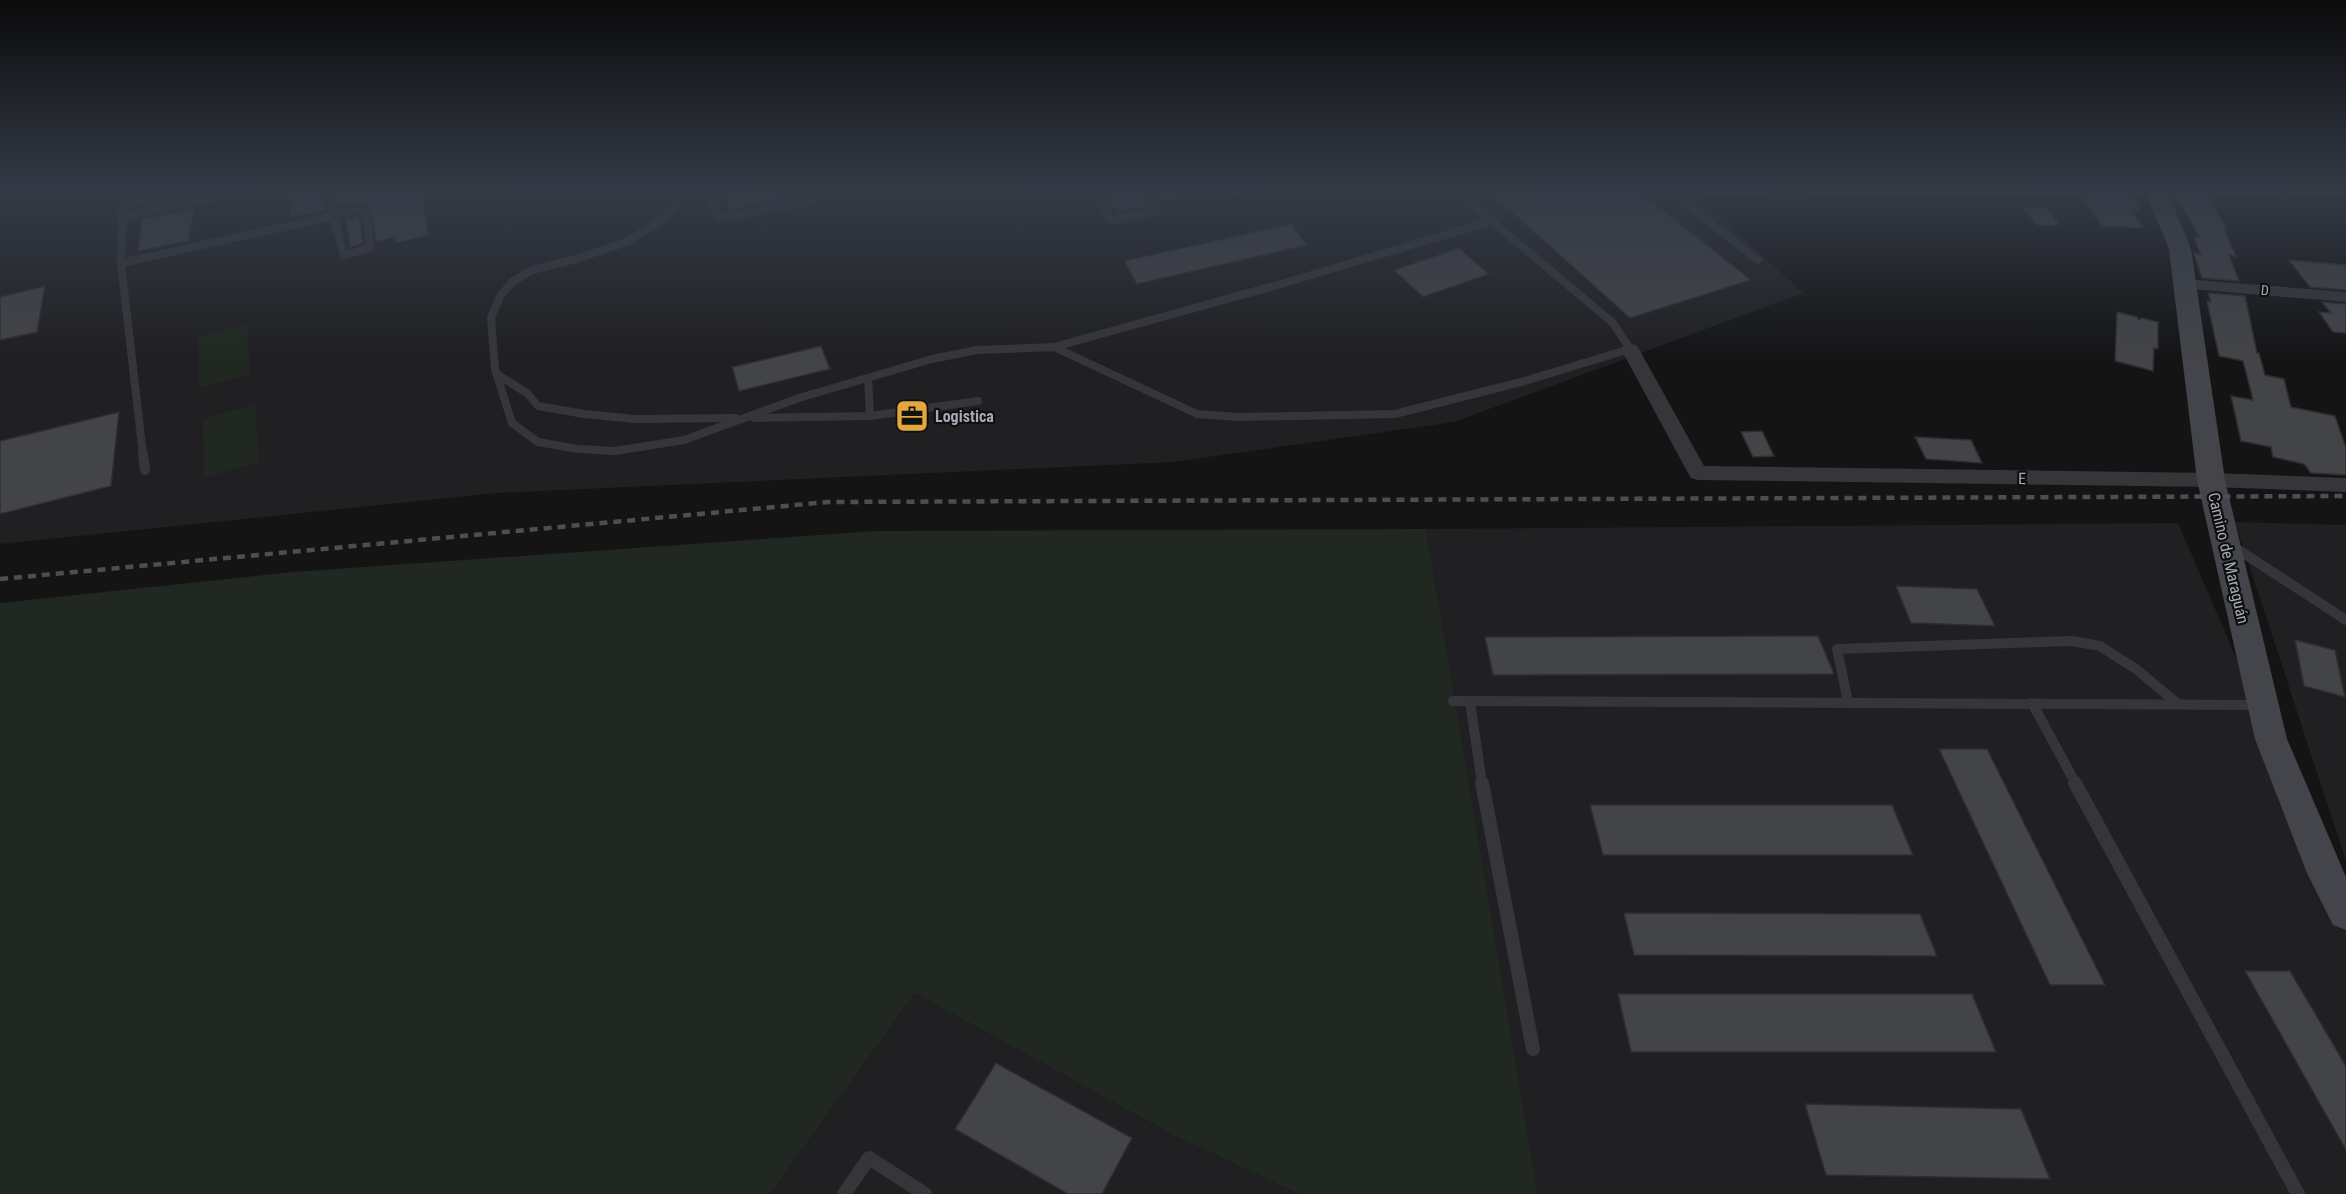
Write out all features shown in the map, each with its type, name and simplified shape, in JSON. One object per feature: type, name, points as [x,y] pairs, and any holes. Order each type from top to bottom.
[{"type":"street","name":"Camino de Maraguán","points":[[2179,247],[2211,480],[2263,705],[2275,749],[2325,873],[2346,913]]},
{"type":"street","name":"D","points":[[2185,284],[2346,297]]},
{"type":"street","name":"E","points":[[1630,349],[1698,473],[2211,480],[2346,485]]},
{"type":"lane","points":[[122,247],[121,262],[145,470]]},
{"type":"lane","points":[[121,262],[190,247]]},
{"type":"lane","points":[[342,247],[344,255],[370,247]]},
{"type":"lane","points":[[613,247],[576,260],[532,270],[512,282],[501,295],[491,317],[498,375],[512,423],[538,442],[578,449],[615,451],[684,440],[799,398],[932,359],[977,350],[1054,347],[1406,247]]},
{"type":"lane","points":[[1054,347],[1197,414],[1238,417],[1395,414],[1525,381],[1630,349],[1613,323],[1523,247]]},
{"type":"lane","points":[[1741,247],[1758,260]]},
{"type":"lane","points":[[498,375],[527,393],[538,405],[584,414],[635,419],[870,416],[978,401]]},
{"type":"lane","points":[[868,378],[870,416]]},
{"type":"lane","points":[[2226,542],[2346,620]]},
{"type":"lane","points":[[1848,702],[1837,650],[2072,641],[2100,646],[2136,669],[2178,704]]},
{"type":"lane","points":[[1453,700],[2263,705]]},
{"type":"lane","points":[[1470,701],[1481,780],[1533,1050]]},
{"type":"lane","points":[[2032,704],[2298,1194]]},
{"type":"lane","points":[[844,1194],[869,1158],[926,1194]]},
{"type":"shaded area","points":[[0,247],[1753,247],[1803,293],[1454,422],[1173,462],[496,493],[0,544]]},
{"type":"shaded area","points":[[247,324],[250,374],[199,388],[198,336]]},
{"type":"shaded area","points":[[255,404],[259,462],[204,478],[203,419]]},
{"type":"shaded area","points":[[2235,522],[2346,525],[2346,861]]},
{"type":"shaded area","points":[[2178,523],[2346,913],[2346,1194],[1538,1194],[1426,529]]},
{"type":"shaded area","points":[[1426,529],[1538,1194],[1299,1194],[1175,1136],[915,993],[770,1194],[0,1194],[0,603],[293,572],[877,531]]},
{"type":"shaded area","points":[[915,993],[1175,1136],[1299,1194],[770,1194]]},
{"type":"building","points":[[139,247],[159,247],[138,251]]},
{"type":"building","points":[[1188,247],[1300,247],[1137,284],[1124,261]]},
{"type":"building","points":[[1551,247],[1709,247],[1751,280],[1630,318]]},
{"type":"building","points":[[2198,247],[2232,247],[2236,256],[2229,255],[2239,281],[2202,278],[2194,253],[2201,255]]},
{"type":"building","points":[[1459,248],[1489,274],[1423,297],[1394,270]]},
{"type":"building","points":[[2289,260],[2346,265],[2346,290],[2310,287]]},
{"type":"building","points":[[45,286],[37,332],[0,340],[0,297]]},
{"type":"building","points":[[2208,293],[2245,296],[2257,353],[2259,353],[2265,375],[2284,379],[2291,407],[2335,416],[2346,448],[2346,475],[2311,473],[2304,464],[2273,457],[2271,447],[2241,441],[2231,396],[2253,400],[2243,361],[2219,356],[2207,301],[2211,302]]},
{"type":"building","points":[[2322,302],[2346,304],[2346,333],[2333,332],[2319,312],[2331,313]]},
{"type":"building","points":[[2117,312],[2137,317],[2139,320],[2142,318],[2158,322],[2158,349],[2154,348],[2153,371],[2115,361]]},
{"type":"building","points":[[821,346],[830,369],[739,391],[732,367]]},
{"type":"building","points":[[119,412],[111,486],[0,514],[0,441]]},
{"type":"building","points":[[1762,431],[1774,456],[1753,457],[1741,432]]},
{"type":"building","points":[[1915,437],[1971,440],[1982,463],[1926,459]]},
{"type":"building","points":[[1896,586],[1977,589],[1995,626],[1911,623]]},
{"type":"building","points":[[1818,636],[1834,674],[1493,675],[1485,637]]},
{"type":"building","points":[[2295,640],[2335,650],[2345,697],[2304,686]]},
{"type":"building","points":[[1939,749],[1987,749],[2105,985],[2050,985]]},
{"type":"building","points":[[1590,805],[1892,805],[1913,855],[1603,855]]},
{"type":"building","points":[[1624,913],[1920,914],[1937,956],[1634,955]]},
{"type":"building","points":[[2245,971],[2290,971],[2346,1066],[2346,1150]]},
{"type":"building","points":[[1618,994],[1972,994],[1996,1052],[1631,1052]]},
{"type":"building","points":[[996,1063],[1132,1138],[1102,1194],[1068,1194],[955,1129]]},
{"type":"building","points":[[1805,1104],[2021,1109],[2050,1179],[1826,1175]]},
{"type":"railway","points":[[0,579],[828,502],[2346,496]]},
{"type":"place","name":"Logistica","points":[[912,416]]}]
